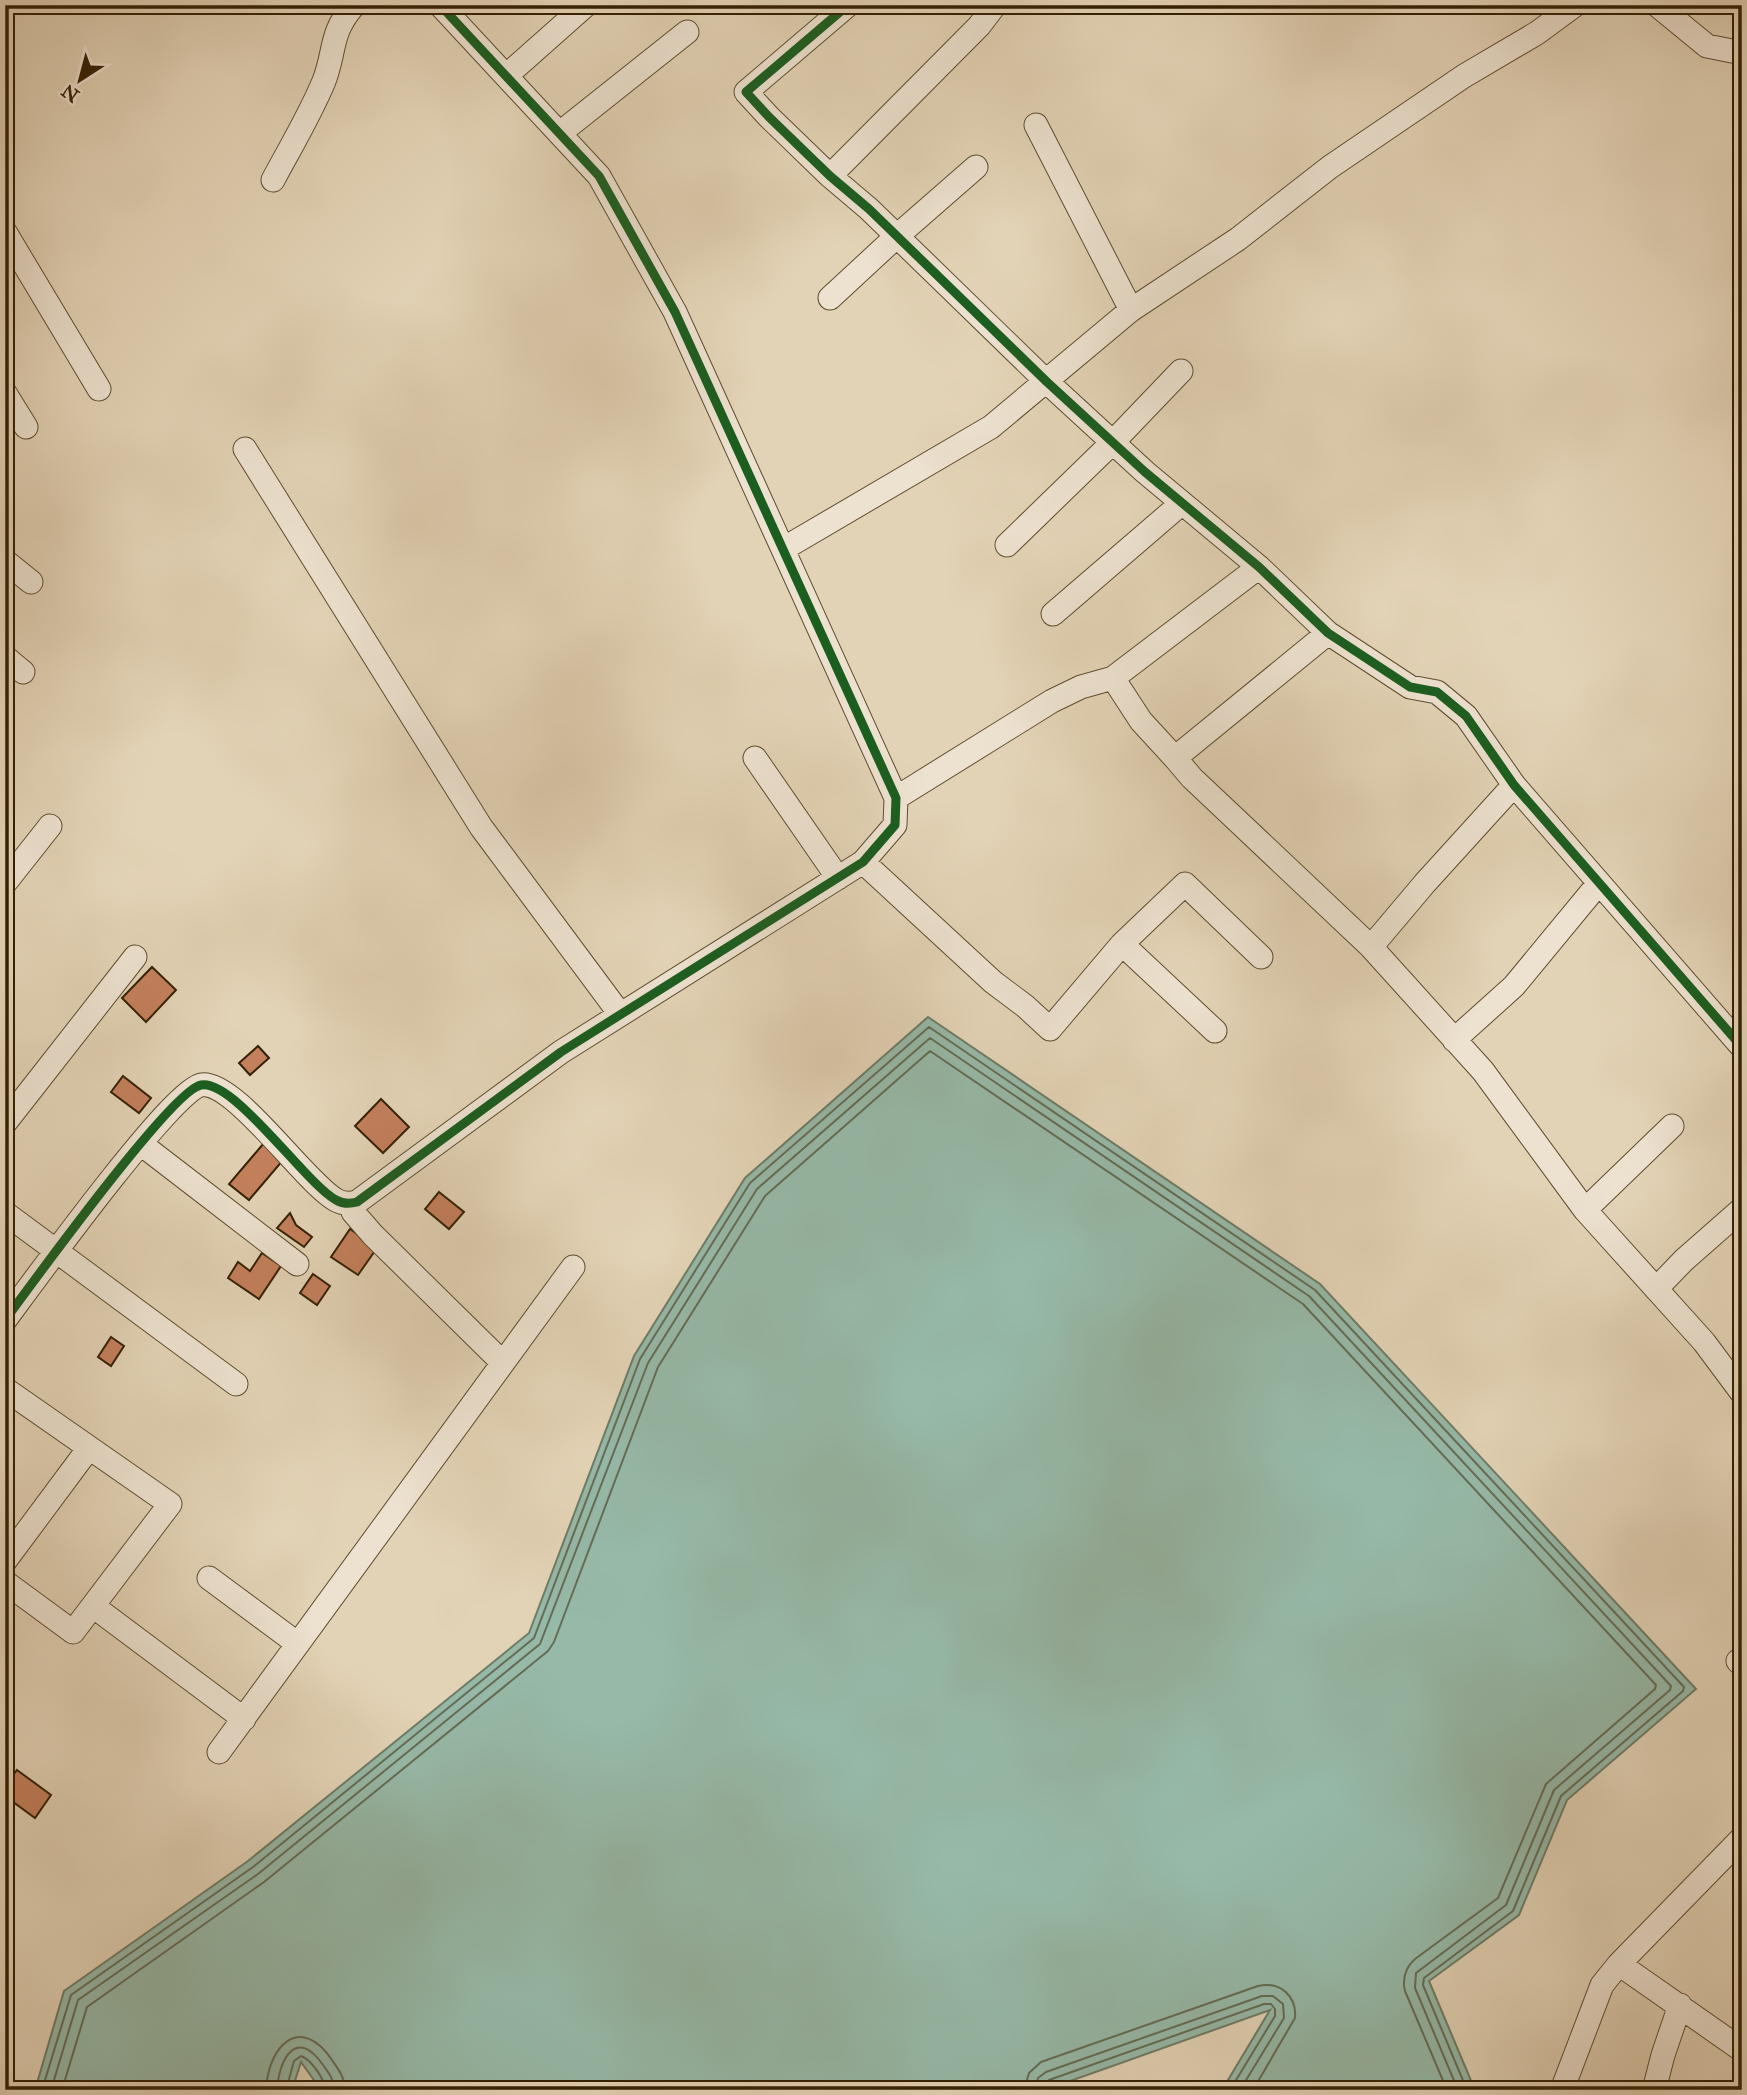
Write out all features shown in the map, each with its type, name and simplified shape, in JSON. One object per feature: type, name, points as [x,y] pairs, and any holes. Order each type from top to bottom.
[{"type":"street","points":[[273,180],[325,77],[335,33],[354,5]]},
{"type":"street","points":[[5,1320],[55,1251],[141,1144],[178,1100],[191,1089],[201,1084],[209,1085],[230,1098],[328,1195],[338,1201],[351,1203],[360,1200],[529,1075],[620,1014],[863,862],[895,825],[896,797],[675,312],[599,176],[440,5]]},
{"type":"street","points":[[506,76],[586,5]]},
{"type":"street","points":[[848,5],[746,92],[830,176],[897,236],[1047,382],[1113,443],[1259,567],[1328,633],[1410,687],[1437,692],[1466,716],[1514,785],[1742,1047]]},
{"type":"street","points":[[830,176],[979,26],[995,5]]},
{"type":"street","points":[[783,549],[991,427],[1131,310],[1238,239],[1329,167],[1464,76],[1537,33],[1575,5]]},
{"type":"street","points":[[1657,5],[1707,46],[1742,53]]},
{"type":"street","points":[[560,133],[687,32]]},
{"type":"street","points":[[1036,125],[1131,310]]},
{"type":"street","points":[[830,298],[976,167]]},
{"type":"street","points":[[5,232],[99,389]]},
{"type":"street","points":[[1007,545],[1113,443],[1181,372]]},
{"type":"street","points":[[5,393],[26,427]]},
{"type":"street","points":[[246,449],[481,827],[620,1014]]},
{"type":"street","points":[[1053,614],[1182,503]]},
{"type":"street","points":[[5,561],[31,582]]},
{"type":"street","points":[[896,797],[1052,701],[1081,687],[1112,678],[1259,567]]},
{"type":"street","points":[[1175,758],[1328,633]]},
{"type":"street","points":[[5,657],[23,672]]},
{"type":"street","points":[[1112,678],[1141,721],[1192,778],[1371,947],[1483,1071],[1585,1210],[1704,1342],[1742,1393]]},
{"type":"street","points":[[755,758],[838,878]]},
{"type":"street","points":[[1371,947],[1514,785]]},
{"type":"street","points":[[5,883],[50,826]]},
{"type":"street","points":[[863,862],[993,982],[1050,1029],[1122,944],[1185,884],[1261,957]]},
{"type":"street","points":[[1454,1040],[1514,986],[1598,883]]},
{"type":"street","points":[[1122,944],[1215,1031]]},
{"type":"street","points":[[5,1123],[135,957]]},
{"type":"street","points":[[1585,1210],[1671,1126]]},
{"type":"street","points":[[141,1144],[297,1264]]},
{"type":"street","points":[[351,1203],[358,1219],[373,1235],[503,1363]]},
{"type":"street","points":[[1656,1289],[1685,1259],[1742,1209]]},
{"type":"street","points":[[5,1213],[236,1384]]},
{"type":"street","points":[[219,1752],[573,1267]]},
{"type":"street","points":[[5,1389],[170,1504],[73,1632],[5,1582]]},
{"type":"street","points":[[5,1561],[89,1448]]},
{"type":"street","points":[[209,1578],[298,1644]]},
{"type":"street","points":[[93,1606],[244,1719]]},
{"type":"street","points":[[1562,2090],[1602,1985],[1619,1964],[1737,1850]]},
{"type":"street","points":[[1619,1964],[1742,2050]]},
{"type":"street","points":[[1654,2090],[1680,2005]]},
{"type":"water","points":[[928,1017],[1320,1284],[1696,1689],[1567,1800],[1519,1915],[1429,1981],[1475,2090],[1222,2090],[1270,2010],[1045,2090],[321,2090],[301,2062],[292,2090],[35,2090],[64,1991],[248,1861],[529,1633],[634,1356],[745,1178]]},
{"type":"building","points":[[152,967],[176,990],[146,1022],[122,998]]},
{"type":"building","points":[[258,1046],[269,1058],[250,1075],[239,1063]]},
{"type":"building","points":[[123,1076],[151,1098],[139,1113],[111,1092]]},
{"type":"building","points":[[381,1099],[409,1127],[383,1153],[355,1126]]},
{"type":"building","points":[[264,1143],[284,1159],[249,1200],[229,1184]]},
{"type":"building","points":[[439,1192],[464,1212],[449,1229],[425,1209]]},
{"type":"building","points":[[290,1213],[296,1225],[312,1237],[304,1247],[277,1228]]},
{"type":"building","points":[[350,1229],[377,1248],[358,1275],[331,1257]]},
{"type":"building","points":[[262,1253],[281,1266],[259,1299],[228,1278],[238,1262],[250,1271]]},
{"type":"building","points":[[313,1274],[330,1286],[317,1305],[300,1293]]},
{"type":"building","points":[[111,1337],[124,1346],[111,1366],[98,1357]]},
{"type":"building","points":[[17,1770],[51,1795],[35,1818],[5,1796],[5,1786]]},
{"type":"cycle path","points":[[5,1320],[133,1152],[185,1095],[201,1085],[215,1088],[232,1098],[336,1200],[357,1202],[561,1052],[863,862],[895,825],[896,798],[675,312],[599,176],[440,5]]},
{"type":"cycle path","points":[[848,5],[746,92],[830,176],[869,209],[1047,382],[1145,472],[1259,567],[1328,633],[1410,687],[1437,692],[1466,716],[1514,785],[1742,1047]]}]
